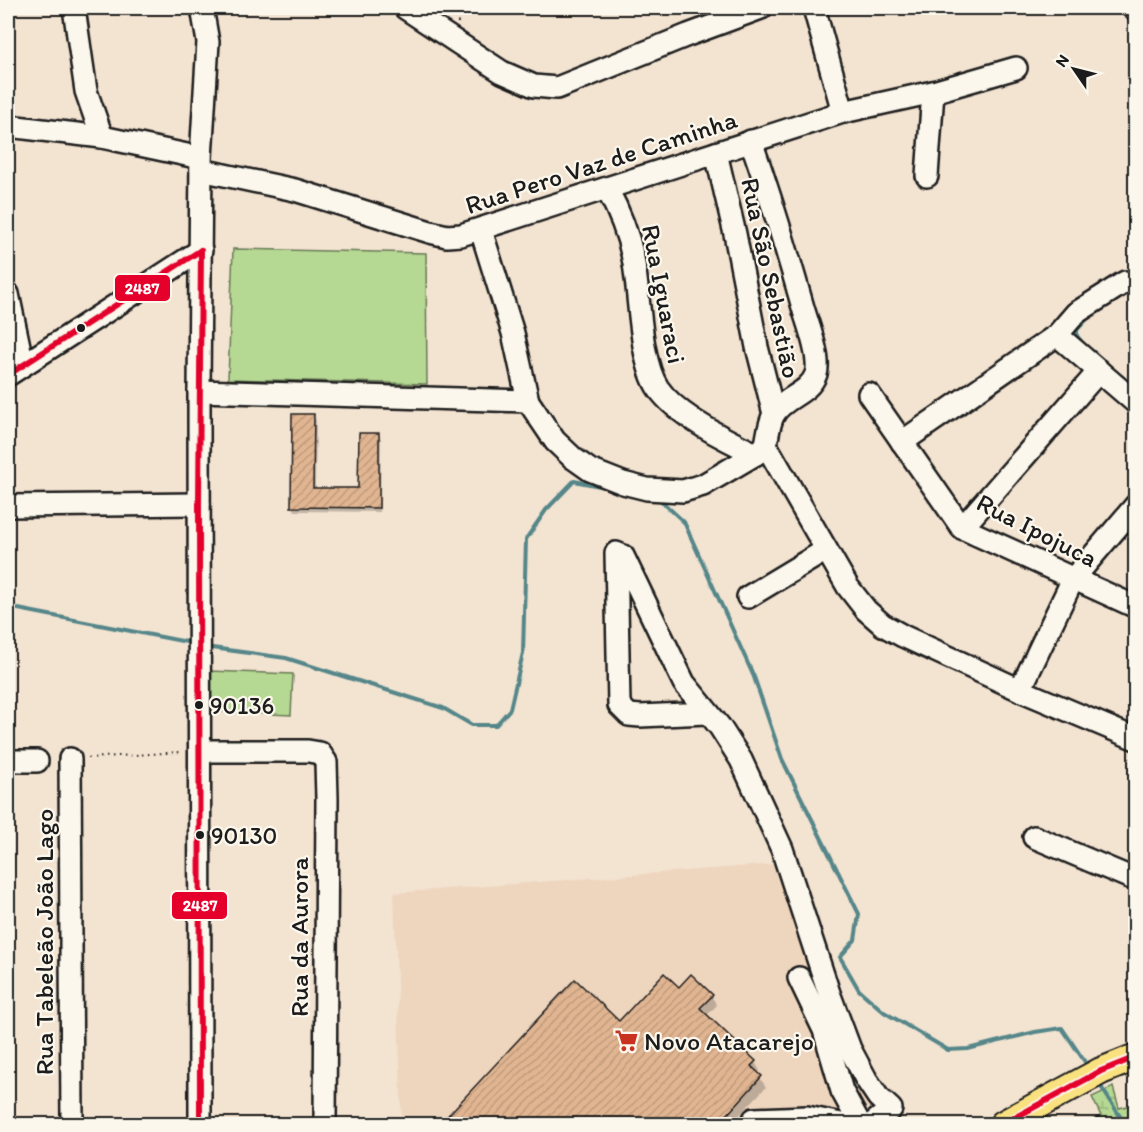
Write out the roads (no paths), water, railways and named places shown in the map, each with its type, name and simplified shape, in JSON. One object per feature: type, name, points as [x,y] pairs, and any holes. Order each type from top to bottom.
[{"type":"main road","points":[[1003,1125],[1095,1075],[1136,1057]]},
{"type":"street","points":[[74,8],[86,91],[102,137]]},
{"type":"street","points":[[200,1125],[199,391],[201,164],[208,42],[207,23],[202,8]]},
{"type":"street","points":[[405,8],[502,72],[534,86],[557,88],[688,34],[761,8]]},
{"type":"street","points":[[814,8],[843,112]]},
{"type":"street","name":"Rua Pero Vaz de Caminha","points":[[8,126],[102,137],[295,190],[443,235],[461,236],[843,112],[933,92],[1016,68]]},
{"type":"street","points":[[927,176],[933,92]]},
{"type":"street","points":[[481,230],[513,333],[528,401],[555,441],[581,464],[605,478],[647,489],[683,491],[693,489],[715,479],[761,449],[774,414],[810,384],[818,367],[784,241],[751,141]]},
{"type":"street","name":"Rua São Sebastião","points":[[716,153],[735,234],[757,347],[774,414]]},
{"type":"street","name":"Rua Iguaraci","points":[[607,189],[626,231],[633,258],[646,358],[655,383],[671,402],[718,436],[761,449]]},
{"type":"street","points":[[8,294],[15,370],[201,250]]},
{"type":"street","points":[[902,442],[1057,335],[1077,313],[1125,282]]},
{"type":"street","points":[[1057,335],[1136,404]]},
{"type":"street","points":[[962,528],[1099,371]]},
{"type":"street","points":[[199,391],[528,401]]},
{"type":"street","name":"Rua Ipojuca","points":[[869,394],[962,528],[1136,607]]},
{"type":"street","points":[[761,449],[848,587],[866,610],[883,625],[1020,690],[1136,739]]},
{"type":"street","points":[[8,506],[199,504]]},
{"type":"street","points":[[1020,690],[1073,579],[1136,506]]},
{"type":"street","points":[[748,597],[826,550]]},
{"type":"street","points":[[707,713],[640,716],[629,715],[619,705],[616,553],[623,556],[684,683],[720,727],[741,760],[782,849],[829,993],[850,1049],[866,1079],[891,1109],[872,1125]]},
{"type":"street","points":[[618,627],[653,619]]},
{"type":"street","name":"Rua da Aurora","points":[[200,751],[308,751],[320,753],[326,762],[325,1125]]},
{"type":"street","name":"Rua Tabeleão João Lago","points":[[70,759],[72,1125]]},
{"type":"street","points":[[8,761],[37,761]]},
{"type":"street","points":[[1034,837],[1136,880]]},
{"type":"street","points":[[799,978],[824,1030],[842,1091],[860,1125]]},
{"type":"street","points":[[754,1119],[807,1117],[841,1125]]},
{"type":"waterway","points":[[1087,348],[1077,336],[1077,330],[1088,318]]},
{"type":"waterway","points":[[205,647],[286,658],[443,708],[472,725],[496,725],[510,709],[523,653],[526,539],[546,510],[574,481],[605,487]]},
{"type":"waterway","points":[[659,499],[684,522],[754,677],[782,759],[859,914],[855,940],[840,957],[859,990],[884,1012],[948,1050],[968,1049],[1035,1032],[1062,1028],[1089,1068]]},
{"type":"waterway","points":[[8,607],[192,643]]},
{"type":"waterway","points":[[1098,1082],[1125,1124]]},
{"type":"place","name":"90136","points":[[199,705]]},
{"type":"place","name":"90130","points":[[200,835]]},
{"type":"place","name":"Novo Atacarejo","points":[[626,1041]]}]
